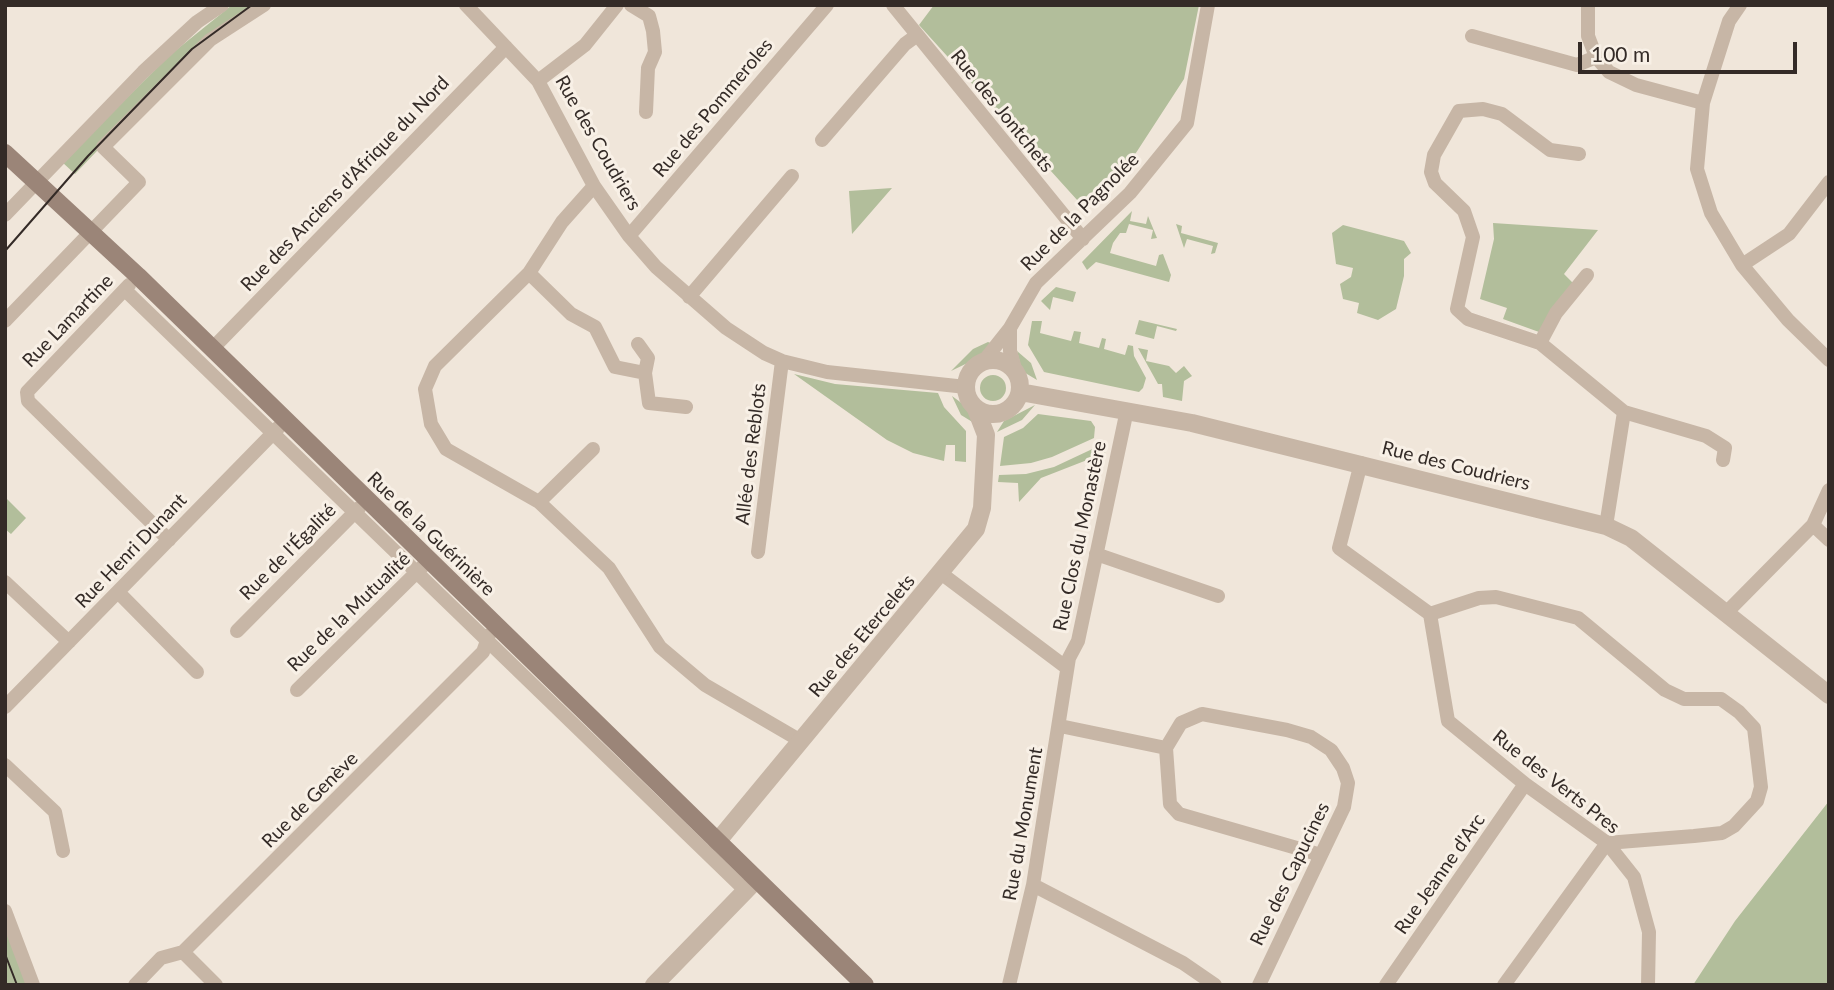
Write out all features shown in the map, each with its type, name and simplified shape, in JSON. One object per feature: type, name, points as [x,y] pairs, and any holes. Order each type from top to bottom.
[{"type":"main road","name":"Rue de la Guérinière","points":[[5,153],[138,276],[212,349],[279,428],[492,633],[718,842],[751,885],[825,947],[864,985]]},
{"type":"street","points":[[5,215],[143,72],[197,22],[222,5]]},
{"type":"street","points":[[5,321],[139,182],[103,147],[210,40],[264,5]]},
{"type":"street","name":"Rue des Coudriers","points":[[466,5],[538,81],[594,186],[629,236],[689,298],[735,334],[782,361],[827,372],[966,387]]},
{"type":"street","points":[[538,81],[585,45],[617,5]]},
{"type":"street","points":[[631,5],[649,16],[653,31],[655,52],[648,68],[646,112]]},
{"type":"street","name":"Rue des Pommeroles","points":[[629,236],[827,5]]},
{"type":"street","name":"Rue des Jontchets","points":[[893,5],[1083,239]]},
{"type":"street","name":"Rue de la Pagnolée","points":[[983,362],[1010,328],[1036,283],[1139,184],[1187,123],[1208,5]]},
{"type":"street","points":[[1588,5],[1588,36],[1596,57],[1609,72],[1636,85],[1703,103]]},
{"type":"street","points":[[1740,5],[1729,21],[1703,103],[1697,169],[1712,213],[1742,265],[1788,320],[1829,360]]},
{"type":"street","points":[[822,140],[905,44],[916,36]]},
{"type":"street","points":[[1472,36],[1577,65],[1596,57]]},
{"type":"street","name":"Rue des Anciens d'Afrique du Nord","points":[[212,349],[506,47]]},
{"type":"street","points":[[1580,154],[1550,149],[1502,114],[1483,109],[1460,111],[1434,155],[1431,172],[1435,183],[1464,211],[1473,237],[1457,309],[1468,319],[1540,342],[1624,412],[1706,436],[1724,454]]},
{"type":"street","points":[[689,298],[792,176]]},
{"type":"street","points":[[1742,265],[1789,234],[1829,181]]},
{"type":"street","points":[[594,186],[562,222],[529,273],[435,366],[425,389],[431,424],[446,449],[540,502],[609,568],[660,647],[705,685],[801,741]]},
{"type":"street","points":[[529,273],[571,314],[595,327],[615,367],[645,373]]},
{"type":"street","points":[[1540,342],[1556,313],[1587,275]]},
{"type":"street","name":"Rue Lamartine","points":[[138,276],[27,392],[28,401],[169,540]]},
{"type":"street","points":[[125,290],[279,428]]},
{"type":"street","points":[[986,435],[1002,413],[1015,404],[1020,392],[1010,351],[1010,328]]},
{"type":"street","points":[[638,344],[648,358],[645,373],[649,403],[685,407]]},
{"type":"street","name":"Allée des Reblots","points":[[758,552],[782,361]]},
{"type":"street","points":[[1002,413],[987,414],[976,409],[967,397],[966,387],[972,371],[983,362],[1000,361],[1016,372]]},
{"type":"street","name":"Rue des Coudriers","points":[[1020,392],[1127,410],[1361,463],[1605,526],[1631,538],[1829,695]]},
{"type":"street","name":"Rue des Etercelets","points":[[718,842],[942,574],[976,529],[980,519],[986,435],[976,409]]},
{"type":"street","name":"Rue Clos du Monastère","points":[[1067,668],[1078,641],[1127,410]]},
{"type":"street","points":[[1605,526],[1624,412]]},
{"type":"street","name":"Rue Henri Dunant","points":[[5,707],[279,428]]},
{"type":"street","points":[[540,502],[593,449]]},
{"type":"street","points":[[1361,463],[1339,548],[1430,614],[1479,598],[1496,597],[1578,618],[1665,690],[1684,699],[1721,699],[1740,712],[1754,728],[1760,787],[1756,801],[1734,827],[1722,832],[1694,836],[1607,843],[1504,985]]},
{"type":"street","points":[[1726,613],[1814,524],[1829,490]]},
{"type":"street","name":"Rue de l'Égalité","points":[[237,631],[360,506]]},
{"type":"street","points":[[1814,524],[1829,540]]},
{"type":"street","points":[[1096,554],[1218,596]]},
{"type":"street","name":"Rue de la Mutualité","points":[[297,690],[423,566]]},
{"type":"street","points":[[942,574],[1067,668]]},
{"type":"street","points":[[5,582],[69,642]]},
{"type":"street","points":[[118,592],[197,672]]},
{"type":"street","name":"Rue des Verts Pres","points":[[1430,614],[1448,722],[1525,784],[1607,843],[1634,877],[1649,932],[1648,985]]},
{"type":"street","points":[[492,633],[751,885],[654,985]]},
{"type":"street","name":"Rue de Genève","points":[[135,985],[161,958],[183,952],[483,652],[492,633]]},
{"type":"street","name":"Rue du Monument","points":[[1009,985],[1033,885],[1067,668]]},
{"type":"street","name":"Rue des Capucines","points":[[1166,748],[1181,723],[1202,714],[1311,737],[1331,750],[1343,768],[1347,795],[1259,985]]},
{"type":"street","points":[[1060,726],[1166,748],[1170,804],[1179,814],[1321,855]]},
{"type":"street","points":[[5,765],[55,812],[63,850]]},
{"type":"street","name":"Rue Jeanne d'Arc","points":[[1386,985],[1525,784]]},
{"type":"street","points":[[1033,885],[1183,963],[1215,985]]},
{"type":"street","points":[[5,911],[33,985]]},
{"type":"street","points":[[183,952],[216,985]]},
{"type":"green space","points":[[232,5],[258,5],[179,65],[75,174],[62,162],[170,55]]},
{"type":"green space","points":[[934,5],[1199,5],[1184,79],[1106,199],[1078,201],[919,25]]},
{"type":"green space","points":[[892,188],[852,234],[849,191]]},
{"type":"green space","points":[[1132,211],[1130,221],[1146,224],[1148,216],[1157,238],[1151,239],[1153,230],[1129,224],[1126,233],[1120,233],[1113,243],[1110,253],[1156,266],[1159,255],[1163,254],[1171,275],[1169,282],[1096,262],[1087,270],[1082,262]]},
{"type":"green space","points":[[1493,223],[1598,230],[1564,274],[1573,283],[1539,332],[1503,319],[1507,308],[1480,299],[1494,239]]},
{"type":"green space","points":[[1176,224],[1182,226],[1181,233],[1218,243],[1215,253],[1211,254],[1213,246],[1187,239],[1184,248]]},
{"type":"green space","points":[[1343,225],[1404,241],[1411,253],[1404,259],[1404,276],[1396,309],[1378,320],[1357,313],[1359,303],[1343,299],[1340,284],[1351,277],[1353,268],[1336,264],[1332,233]]},
{"type":"green space","points":[[1056,287],[1076,292],[1073,302],[1053,297],[1050,310],[1041,301]]},
{"type":"green space","points":[[1139,320],[1177,329],[1176,331],[1157,326],[1154,339],[1135,334]]},
{"type":"green space","points":[[1032,321],[1042,321],[1040,333],[1071,341],[1074,331],[1081,332],[1079,343],[1099,348],[1102,338],[1106,339],[1104,349],[1125,355],[1128,345],[1133,346],[1134,356],[1146,378],[1143,388],[1139,392],[1044,372],[1028,345]]},
{"type":"green space","points":[[988,342],[993,344],[984,355],[951,371],[973,349]]},
{"type":"green space","points":[[1138,348],[1148,350],[1146,361],[1169,366],[1176,373],[1184,366],[1192,376],[1184,381],[1182,401],[1163,397],[1162,384],[1158,384]]},
{"type":"green space","points":[[1017,351],[1031,363],[1037,380],[1022,371]]},
{"type":"green space","points":[[794,374],[835,384],[938,393],[944,407],[966,431],[966,462],[955,461],[955,445],[946,445],[944,461],[913,453],[887,440]]},
{"type":"green space","points":[[993,375],[1002,379],[1006,388],[1002,397],[993,401],[984,397],[980,388],[984,379]]},
{"type":"green space","points":[[952,396],[967,407],[974,423],[961,415]]},
{"type":"green space","points":[[1035,405],[1022,420],[997,432],[1004,421]]},
{"type":"green space","points":[[1038,414],[1091,421],[1095,427],[1094,438],[1052,457],[1031,463],[1000,466],[1004,437],[1023,428]]},
{"type":"green space","points":[[1103,444],[1107,446],[1105,453],[1041,478],[1019,502],[1018,483],[998,482],[999,475],[1026,474],[1054,467]]},
{"type":"green space","points":[[5,497],[26,518],[11,534],[5,529]]},
{"type":"green space","points":[[1829,801],[1829,985],[1693,985],[1735,921]]},
{"type":"green space","points":[[5,927],[27,985],[5,985]]},
{"type":"tram line","points":[[5,251],[88,156],[192,49],[252,5]]},
{"type":"tram line","points":[[5,954],[17,985]]}]
